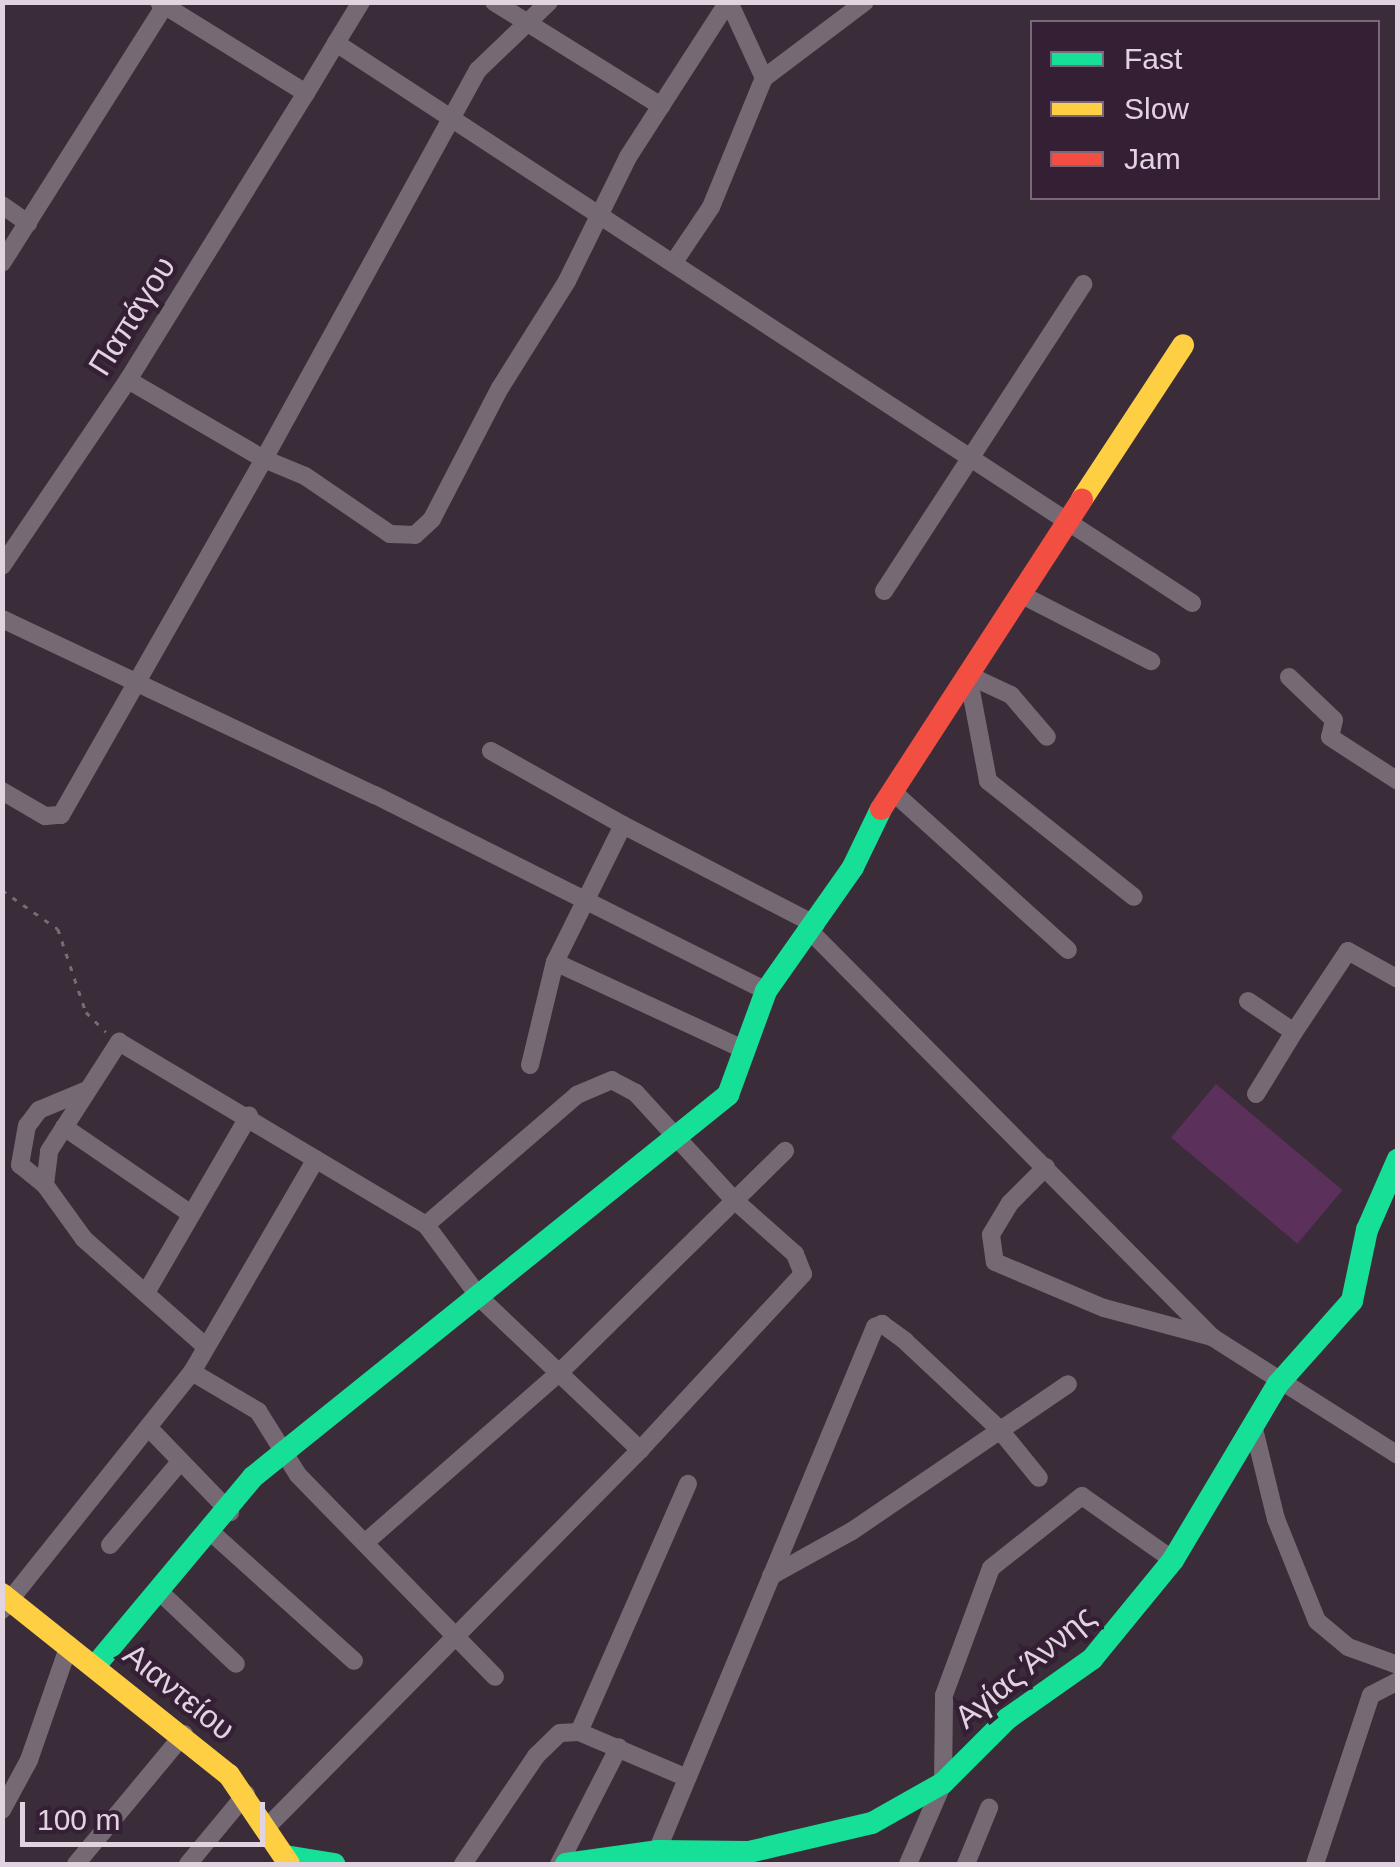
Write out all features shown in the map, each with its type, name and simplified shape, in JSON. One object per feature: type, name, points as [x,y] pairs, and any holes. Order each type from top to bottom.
[{"type":"street","name":"Παπάγου","points":[[2,566],[128,380],[361,2]]},
{"type":"street","points":[[494,2],[525,25],[661,106]]},
{"type":"street","points":[[2,791],[45,816],[61,816],[264,459],[478,70],[550,2]]},
{"type":"street","points":[[729,2],[764,78]]},
{"type":"street","points":[[128,380],[264,459],[305,476],[390,534],[415,534],[432,520],[661,106],[729,2]]},
{"type":"street","points":[[674,262],[711,207],[764,78],[865,2]]},
{"type":"street","points":[[2,263],[164,4],[306,93]]},
{"type":"street","points":[[336,43],[450,124],[602,212],[1192,603]]},
{"type":"street","points":[[2,205],[28,224]]},
{"type":"street","points":[[884,591],[1083,284]]},
{"type":"street","points":[[94,1666],[230,1512],[253,1477],[676,1142],[728,1095],[766,991],[813,929],[892,791],[1024,596],[1066,519],[1184,345]]},
{"type":"street","points":[[1024,596],[1150,661]]},
{"type":"street","points":[[2,620],[586,898],[766,991]]},
{"type":"street","points":[[968,675],[1010,696],[1047,737]]},
{"type":"street","points":[[968,675],[988,781],[1134,898]]},
{"type":"street","points":[[1290,677],[1334,720],[1330,737],[1398,781]]},
{"type":"street","points":[[491,751],[813,929],[1212,1337],[1278,1384],[1398,1455]]},
{"type":"street","points":[[892,791],[1068,950]]},
{"type":"street","points":[[530,1065],[555,962],[623,825]]},
{"type":"street","points":[[1256,1094],[1348,951],[1398,979]]},
{"type":"street","points":[[555,962],[743,1049]]},
{"type":"street","points":[[1248,1001],[1294,1032]]},
{"type":"street","points":[[45,1184],[43,1165],[119,1042],[426,1225],[480,1298],[640,1450]]},
{"type":"street","points":[[268,1826],[455,1632],[640,1450],[803,1274],[795,1254],[733,1200],[626,1084],[598,1082],[426,1225]]},
{"type":"street","points":[[88,1090],[39,1110],[27,1126],[20,1166],[45,1184],[84,1238],[205,1346]]},
{"type":"street","points":[[147,1291],[248,1116]]},
{"type":"street","points":[[64,1127],[190,1214]]},
{"type":"street","points":[[367,1541],[559,1372],[785,1151]]},
{"type":"street","points":[[4,1601],[150,1428],[192,1372],[316,1159]]},
{"type":"street","points":[[1046,1168],[1010,1202],[990,1235],[996,1262],[1104,1308],[1212,1337]]},
{"type":"street","name":"Αγίας Άννης","points":[[562,1864],[657,1851],[746,1858],[872,1823],[944,1782],[1007,1719],[1106,1647],[1174,1560],[1278,1384],[1352,1301],[1368,1230],[1396,1176]]},
{"type":"street","points":[[657,1851],[684,1777],[875,1327],[890,1327],[998,1429],[1039,1478]]},
{"type":"street","points":[[192,1372],[258,1411],[277,1434],[282,1453],[495,1677]]},
{"type":"street","points":[[771,1576],[852,1531],[1068,1384]]},
{"type":"street","points":[[1253,1424],[1276,1519],[1317,1621],[1348,1647],[1398,1665]]},
{"type":"street","points":[[150,1428],[230,1512]]},
{"type":"street","points":[[110,1545],[180,1462]]},
{"type":"street","points":[[580,1732],[688,1484]]},
{"type":"street","points":[[908,1864],[944,1782],[944,1695],[980,1588],[1003,1557],[1082,1496],[1174,1560]]},
{"type":"street","points":[[212,1532],[354,1661]]},
{"type":"street","points":[[160,1592],[236,1664]]},
{"type":"street","name":"Αιαντείου","points":[[4,1601],[184,1734],[246,1794],[287,1860]]},
{"type":"street","points":[[2,1810],[23,1772],[68,1645]]},
{"type":"street","points":[[1315,1864],[1372,1695],[1398,1680]]},
{"type":"street","points":[[463,1864],[551,1738],[580,1732],[684,1777]]},
{"type":"street","points":[[76,1864],[184,1734]]},
{"type":"street","points":[[562,1864],[619,1747]]},
{"type":"street","points":[[2,1764],[23,1772]]},
{"type":"street","points":[[188,1864],[246,1794]]},
{"type":"street","points":[[966,1864],[989,1808]]},
{"type":"street","points":[[287,1860],[334,1864]]},
{"type":"path","points":[[2,890],[58,928],[86,1012],[119,1042]]},
{"type":"shaded area","points":[[1216,1084],[1342,1190],[1297,1244],[1171,1138]]},
{"type":"traffic: fast","points":[[95,1666],[253,1477],[728,1095],[766,991],[853,867],[881,809]]},
{"type":"traffic: fast","points":[[566,1864],[657,1851],[749,1852],[872,1823],[943,1783],[1007,1719],[1092,1659],[1173,1560],[1278,1384],[1352,1301],[1367,1230],[1398,1159]]},
{"type":"traffic: fast","points":[[285,1856],[334,1864]]},
{"type":"traffic: slow","points":[[1082,499],[1183,345]]},
{"type":"traffic: slow","points":[[2,1594],[229,1775],[289,1864]]},
{"type":"traffic: jam","points":[[881,809],[1082,499]]}]
